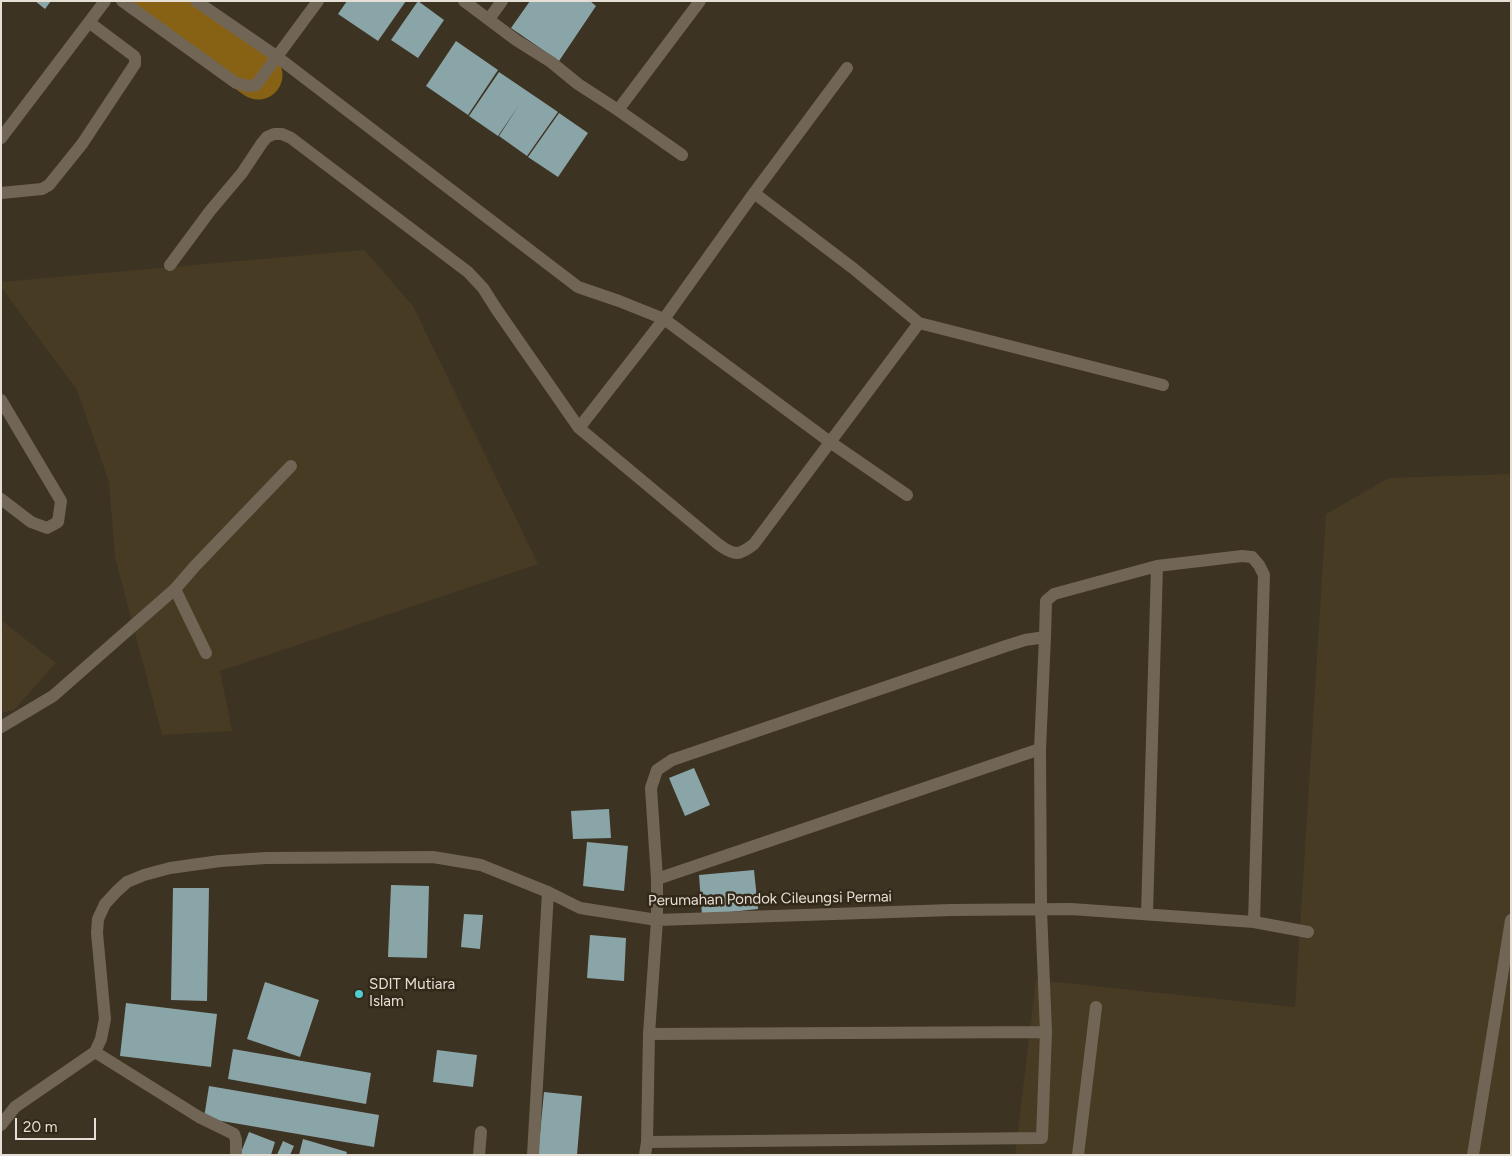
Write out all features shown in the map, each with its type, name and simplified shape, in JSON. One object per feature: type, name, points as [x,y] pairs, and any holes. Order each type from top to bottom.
[{"type":"street","points":[[1,138],[105,1]]},
{"type":"street","points":[[122,1],[236,83],[248,86],[256,85],[318,1]]},
{"type":"street","points":[[196,1],[276,56],[578,287],[620,301],[664,319],[830,442],[907,495]]},
{"type":"street","points":[[464,1],[516,40],[551,62],[578,84],[682,155]]},
{"type":"street","points":[[489,19],[502,1]]},
{"type":"street","points":[[618,110],[700,1]]},
{"type":"street","points":[[1,193],[42,189],[49,185],[82,144],[134,64],[134,56],[90,23]]},
{"type":"street","points":[[579,428],[664,319],[754,193],[847,68]]},
{"type":"street","points":[[170,265],[210,211],[242,173],[267,137],[274,134],[282,134],[291,138],[468,272],[483,288],[496,310],[579,428],[728,552],[736,553],[744,552],[754,544],[918,323]]},
{"type":"street","points":[[754,193],[854,269],[918,323],[1163,385]]},
{"type":"street","points":[[1,400],[61,502],[58,522],[47,528],[31,522],[1,499]]},
{"type":"street","points":[[1,727],[53,696],[175,590],[195,566],[291,466]]},
{"type":"street","points":[[647,1142],[1042,1138],[1046,1032],[1041,910],[1040,749],[1046,601],[1054,594],[1157,566],[1242,556],[1252,557],[1259,565],[1264,575],[1254,922]]},
{"type":"street","points":[[1147,914],[1157,566]]},
{"type":"street","points":[[175,590],[206,653]]},
{"type":"street","points":[[645,1155],[647,1142],[649,1034],[657,920],[657,880],[651,788],[658,770],[672,760],[1006,646],[1025,640],[1045,638]]},
{"type":"street","points":[[657,880],[1040,749]]},
{"type":"street","name":"Perumahan Pondok Cileungsi Permai","points":[[94,1052],[102,1038],[105,1019],[97,933],[98,919],[105,904],[127,882],[144,875],[170,868],[212,862],[266,858],[433,857],[481,865],[548,892],[580,908],[657,920],[951,910],[1071,910],[1254,922],[1308,932]]},
{"type":"street","points":[[533,1155],[548,892]]},
{"type":"street","points":[[1473,1155],[1511,920]]},
{"type":"street","points":[[1078,1155],[1096,1007]]},
{"type":"street","points":[[649,1034],[1046,1032]]},
{"type":"street","points":[[1,1125],[15,1107],[94,1052],[199,1117],[234,1134],[236,1155]]},
{"type":"street","points":[[479,1155],[481,1132]]},
{"type":"shaded area","points":[[364,250],[413,306],[538,564],[220,671],[232,731],[162,735],[115,557],[109,482],[77,390],[1,287],[1,282]]},
{"type":"shaded area","points":[[1511,474],[1511,1155],[1015,1155],[1036,980],[1295,1007],[1326,514],[1389,478]]},
{"type":"shaded area","points":[[1,620],[56,663],[14,710],[1,713]]},
{"type":"building","points":[[35,1],[51,1],[45,9]]},
{"type":"building","points":[[347,1],[406,1],[378,41],[338,14]]},
{"type":"building","points":[[418,1],[444,20],[418,58],[391,40]]},
{"type":"building","points":[[530,1],[590,1],[596,6],[559,61],[511,28]]},
{"type":"building","points":[[456,41],[498,70],[468,115],[426,86]]},
{"type":"building","points":[[499,72],[558,112],[527,156],[499,136],[519,105],[498,136],[469,116]]},
{"type":"building","points":[[559,113],[588,133],[558,177],[528,157]]},
{"type":"building","points":[[694,768],[710,805],[685,816],[669,778]]},
{"type":"building","points":[[609,809],[611,838],[573,839],[571,811]]},
{"type":"building","points":[[587,842],[628,846],[624,891],[583,886]]},
{"type":"building","points":[[754,870],[758,909],[702,915],[699,875]]},
{"type":"building","points":[[391,885],[429,886],[427,958],[388,957]]},
{"type":"building","points":[[173,888],[209,888],[207,1001],[171,1000]]},
{"type":"building","points":[[464,914],[483,915],[480,949],[461,947]]},
{"type":"building","points":[[590,935],[626,938],[624,981],[587,978]]},
{"type":"building","points":[[265,982],[319,1000],[300,1057],[247,1039]]},
{"type":"building","points":[[126,1003],[217,1014],[211,1067],[120,1056]]},
{"type":"building","points":[[233,1049],[371,1073],[366,1104],[228,1079]]},
{"type":"building","points":[[437,1050],[477,1055],[473,1087],[433,1082]]},
{"type":"building","points":[[209,1086],[379,1115],[374,1147],[204,1118]]},
{"type":"building","points":[[544,1092],[582,1096],[577,1155],[538,1155]]},
{"type":"building","points":[[249,1132],[275,1142],[271,1155],[240,1155]]},
{"type":"building","points":[[303,1139],[347,1152],[346,1155],[299,1155]]},
{"type":"building","points":[[283,1141],[294,1146],[290,1155],[277,1155]]},
{"type":"waterway","points":[[156,1],[258,75]]},
{"type":"place","name":"SDIT Mutiara Islam","points":[[359,994]]}]
